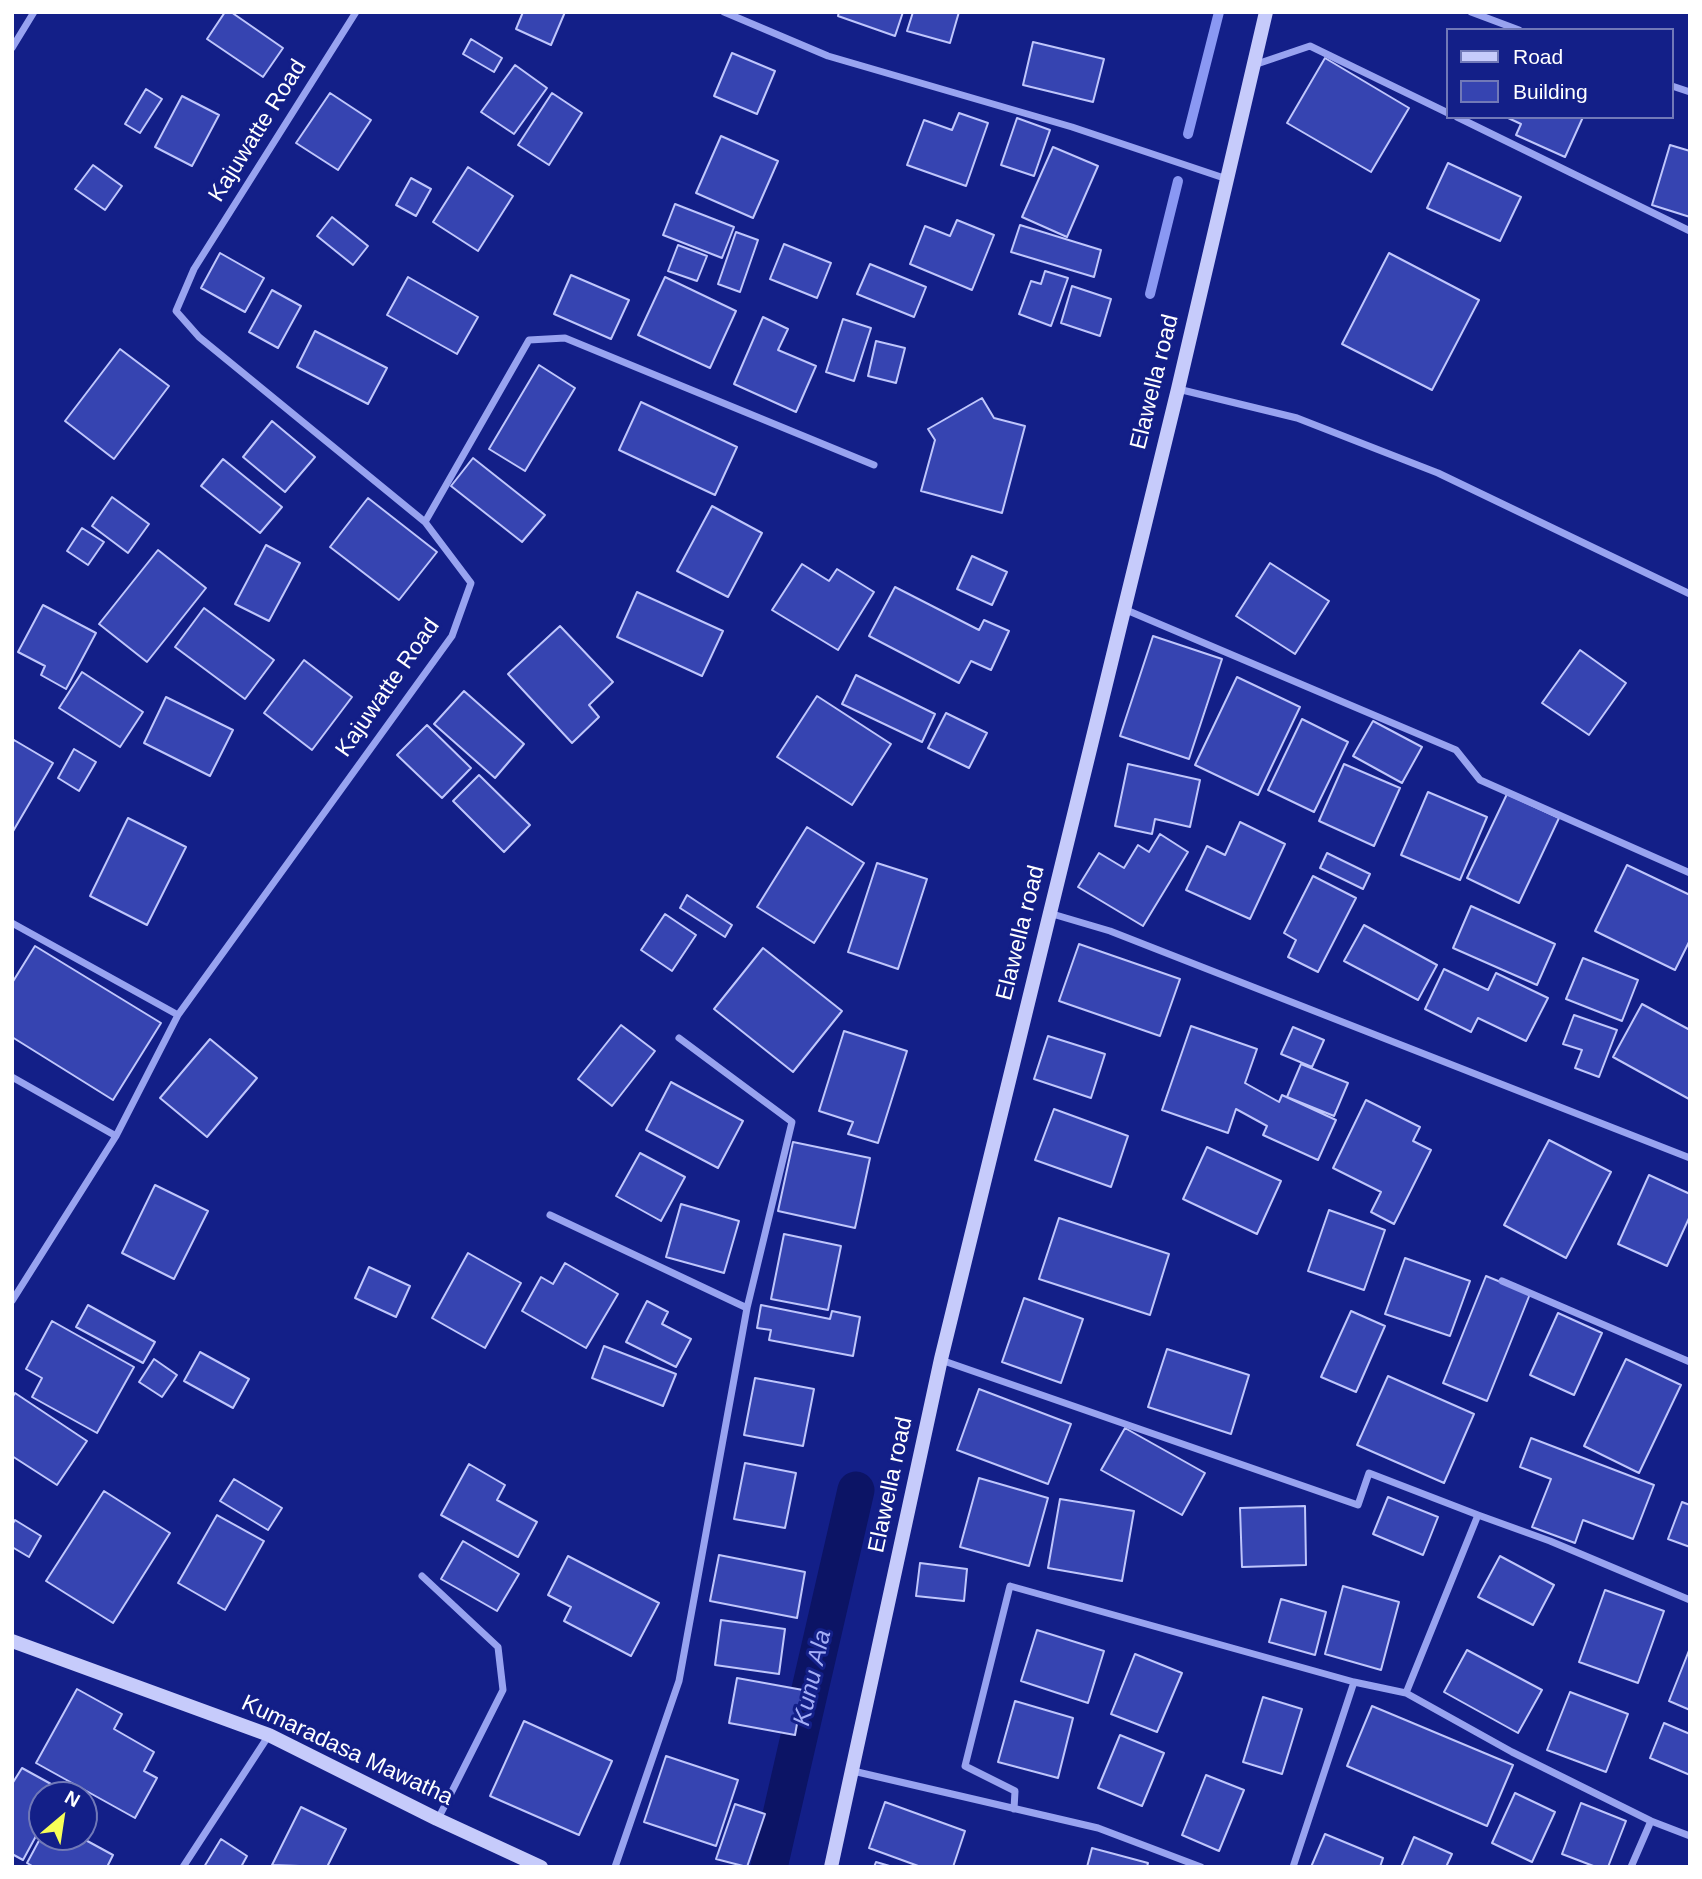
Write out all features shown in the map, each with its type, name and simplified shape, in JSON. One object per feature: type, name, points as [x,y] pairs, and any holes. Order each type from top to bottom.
[{"type":"street","points":[[12,48],[34,12]]},
{"type":"street","name":"Kajuwatte Road","points":[[12,1301],[116,1136],[178,1015],[452,636],[471,583],[425,522],[199,337],[176,311],[194,269],[356,12]]},
{"type":"street","points":[[724,12],[828,56],[1072,127],[1227,179]]},
{"type":"street","name":"Elawella road","points":[[831,1867],[941,1359],[1178,388],[1266,12]]},
{"type":"street","points":[[1471,12],[1514,28]]},
{"type":"street","points":[[1254,65],[1310,46],[1446,112]]},
{"type":"street","points":[[1461,119],[1690,231]]},
{"type":"street","points":[[425,522],[529,340],[565,338],[874,465]]},
{"type":"street","points":[[1178,388],[1297,418],[1438,473],[1690,594]]},
{"type":"street","points":[[1124,609],[1456,750],[1480,780],[1690,873]]},
{"type":"street","points":[[1049,912],[1110,931],[1690,1158]]},
{"type":"street","points":[[12,923],[178,1015]]},
{"type":"street","points":[[615,1867],[679,1681],[747,1308],[792,1122],[679,1038]]},
{"type":"street","points":[[12,1077],[116,1136]]},
{"type":"street","points":[[550,1215],[747,1308]]},
{"type":"street","points":[[1502,1281],[1690,1362]]},
{"type":"street","points":[[941,1359],[1357,1505],[1369,1473],[1550,1541],[1690,1600]]},
{"type":"street","points":[[1406,1693],[1478,1515]]},
{"type":"street","points":[[422,1576],[498,1647],[503,1690],[438,1819]]},
{"type":"street","points":[[1014,1808],[1015,1791],[965,1766],[1010,1586],[1353,1682],[1406,1693],[1512,1752],[1651,1821],[1690,1836]]},
{"type":"street","name":"Kumaradasa Mawatha","points":[[12,1641],[269,1735],[541,1867]]},
{"type":"street","points":[[1293,1867],[1353,1682]]},
{"type":"street","points":[[183,1867],[269,1735]]},
{"type":"street","points":[[853,1771],[1098,1828],[1201,1867]]},
{"type":"street","points":[[1631,1867],[1651,1821]]},
{"type":"building","points":[[225,12],[231,12],[283,48],[263,77],[207,39]]},
{"type":"building","points":[[523,12],[565,12],[551,45],[516,29]]},
{"type":"building","points":[[839,12],[903,12],[895,36],[838,16]]},
{"type":"building","points":[[913,12],[959,12],[950,43],[907,31]]},
{"type":"building","points":[[471,39],[502,58],[494,72],[463,54]]},
{"type":"building","points":[[1033,42],[1104,59],[1093,102],[1023,85]]},
{"type":"building","points":[[732,53],[775,71],[757,114],[714,96]]},
{"type":"building","points":[[1325,58],[1409,108],[1371,172],[1287,123]]},
{"type":"building","points":[[515,65],[547,88],[514,134],[481,112]]},
{"type":"building","points":[[146,89],[162,99],[140,133],[125,124]]},
{"type":"building","points":[[330,93],[371,120],[338,170],[296,143]]},
{"type":"building","points":[[552,93],[582,113],[549,165],[518,145]]},
{"type":"building","points":[[182,96],[219,115],[192,166],[155,147]]},
{"type":"building","points":[[959,113],[988,123],[966,186],[907,165],[924,120],[952,130]]},
{"type":"building","points":[[1017,118],[1050,130],[1034,176],[1001,165]]},
{"type":"building","points":[[1510,119],[1582,119],[1565,157],[1516,135],[1521,124]]},
{"type":"building","points":[[721,136],[778,161],[753,218],[696,193]]},
{"type":"building","points":[[1670,145],[1690,151],[1690,217],[1652,205]]},
{"type":"building","points":[[1053,147],[1098,166],[1067,237],[1022,217]]},
{"type":"building","points":[[1448,163],[1521,197],[1500,241],[1427,208]]},
{"type":"building","points":[[93,165],[122,186],[105,210],[75,189]]},
{"type":"building","points":[[468,167],[513,196],[478,251],[433,222]]},
{"type":"building","points":[[411,178],[431,189],[416,216],[396,205]]},
{"type":"building","points":[[675,204],[734,227],[722,258],[663,235]]},
{"type":"building","points":[[332,217],[368,246],[353,265],[317,236]]},
{"type":"building","points":[[957,220],[994,235],[972,290],[910,264],[925,226],[950,236]]},
{"type":"building","points":[[1020,225],[1101,250],[1094,277],[1011,252]]},
{"type":"building","points":[[736,232],[758,240],[740,292],[718,284]]},
{"type":"building","points":[[784,244],[831,263],[817,298],[770,279]]},
{"type":"building","points":[[678,245],[707,256],[697,281],[668,271]]},
{"type":"building","points":[[220,253],[264,278],[245,312],[201,288]]},
{"type":"building","points":[[1389,253],[1479,300],[1432,390],[1342,344]]},
{"type":"building","points":[[870,264],[926,287],[914,317],[857,294]]},
{"type":"building","points":[[1045,271],[1068,278],[1051,326],[1019,314],[1031,281],[1041,284]]},
{"type":"building","points":[[571,275],[629,300],[611,339],[554,314]]},
{"type":"building","points":[[408,277],[478,317],[457,354],[387,315]]},
{"type":"building","points":[[665,277],[736,311],[710,368],[638,335]]},
{"type":"building","points":[[1072,286],[1111,299],[1100,336],[1061,323]]},
{"type":"building","points":[[272,290],[301,306],[278,348],[249,332]]},
{"type":"building","points":[[763,317],[788,329],[778,350],[816,366],[796,412],[734,384]]},
{"type":"building","points":[[843,319],[871,328],[854,381],[826,372]]},
{"type":"building","points":[[315,331],[387,368],[368,404],[297,367]]},
{"type":"building","points":[[876,341],[905,348],[896,383],[868,376]]},
{"type":"building","points":[[120,349],[169,386],[114,459],[65,421]]},
{"type":"building","points":[[539,365],[575,388],[525,471],[489,449]]},
{"type":"building","points":[[982,398],[994,418],[1025,426],[1002,513],[921,491],[935,440],[928,429]]},
{"type":"building","points":[[641,402],[737,447],[715,495],[619,450]]},
{"type":"building","points":[[272,421],[315,457],[285,492],[243,457]]},
{"type":"building","points":[[473,458],[545,515],[522,542],[451,486]]},
{"type":"building","points":[[223,459],[282,507],[260,533],[201,486]]},
{"type":"building","points":[[112,497],[149,524],[128,553],[92,526]]},
{"type":"building","points":[[368,498],[437,552],[399,600],[330,547]]},
{"type":"building","points":[[712,506],[762,533],[728,597],[677,571]]},
{"type":"building","points":[[82,528],[104,542],[88,565],[67,551]]},
{"type":"building","points":[[266,545],[300,563],[269,621],[235,604]]},
{"type":"building","points":[[158,550],[206,588],[147,662],[99,624]]},
{"type":"building","points":[[972,556],[1007,572],[992,605],[957,589]]},
{"type":"building","points":[[1270,563],[1329,601],[1295,654],[1236,616]]},
{"type":"building","points":[[802,564],[829,581],[837,569],[874,592],[838,650],[772,610]]},
{"type":"building","points":[[895,587],[979,630],[984,620],[1009,631],[991,670],[971,661],[959,683],[869,636]]},
{"type":"building","points":[[637,592],[723,631],[702,676],[617,637]]},
{"type":"building","points":[[43,605],[96,633],[66,689],[41,675],[45,666],[18,652]]},
{"type":"building","points":[[204,608],[274,660],[245,699],[175,647]]},
{"type":"building","points":[[560,626],[613,682],[589,705],[599,717],[572,743],[508,674]]},
{"type":"building","points":[[1153,636],[1222,659],[1189,759],[1120,736]]},
{"type":"building","points":[[1580,650],[1626,683],[1589,735],[1542,703]]},
{"type":"building","points":[[304,660],[352,697],[312,750],[264,713]]},
{"type":"building","points":[[82,672],[143,712],[120,747],[59,708]]},
{"type":"building","points":[[856,675],[935,714],[922,742],[842,704]]},
{"type":"building","points":[[1237,677],[1300,707],[1258,795],[1195,765]]},
{"type":"building","points":[[464,691],[524,744],[495,778],[434,724]]},
{"type":"building","points":[[817,696],[891,744],[852,805],[777,757]]},
{"type":"building","points":[[166,697],[233,730],[210,776],[144,743]]},
{"type":"building","points":[[946,713],[987,733],[969,768],[928,748]]},
{"type":"building","points":[[1302,719],[1348,742],[1314,812],[1268,790]]},
{"type":"building","points":[[1373,721],[1422,747],[1402,783],[1353,756]]},
{"type":"building","points":[[427,725],[471,768],[442,798],[397,755]]},
{"type":"building","points":[[14,740],[53,763],[12,833],[12,744]]},
{"type":"building","points":[[74,749],[96,762],[79,791],[58,778]]},
{"type":"building","points":[[1128,764],[1200,780],[1190,827],[1155,819],[1152,834],[1115,826]]},
{"type":"building","points":[[1344,764],[1400,788],[1374,846],[1319,821]]},
{"type":"building","points":[[479,775],[530,825],[504,852],[453,801]]},
{"type":"building","points":[[1428,792],[1487,817],[1460,880],[1401,855]]},
{"type":"building","points":[[1507,794],[1559,818],[1519,903],[1467,878]]},
{"type":"building","points":[[128,818],[186,847],[147,925],[90,896]]},
{"type":"building","points":[[1240,822],[1285,844],[1250,919],[1186,890],[1207,846],[1225,855]]},
{"type":"building","points":[[807,827],[864,863],[814,943],[757,907]]},
{"type":"building","points":[[1160,834],[1188,852],[1143,926],[1078,887],[1099,853],[1124,868],[1138,845],[1149,852]]},
{"type":"building","points":[[1327,853],[1370,874],[1363,889],[1320,868]]},
{"type":"building","points":[[877,863],[927,879],[898,969],[848,952]]},
{"type":"building","points":[[1627,865],[1690,895],[1690,940],[1675,970],[1595,931]]},
{"type":"building","points":[[1313,876],[1356,898],[1318,972],[1288,957],[1296,940],[1284,933]]},
{"type":"building","points":[[687,895],[732,925],[725,937],[680,908]]},
{"type":"building","points":[[1471,906],[1555,944],[1537,985],[1453,948]]},
{"type":"building","points":[[665,914],[696,935],[672,971],[641,950]]},
{"type":"building","points":[[1364,925],[1437,965],[1418,1000],[1344,961]]},
{"type":"building","points":[[1079,944],[1180,979],[1160,1036],[1059,1001]]},
{"type":"building","points":[[35,946],[161,1023],[113,1100],[12,1037],[12,983]]},
{"type":"building","points":[[763,948],[842,1011],[793,1072],[714,1009]]},
{"type":"building","points":[[1583,958],[1638,980],[1622,1021],[1566,999]]},
{"type":"building","points":[[1444,969],[1488,990],[1496,973],[1548,998],[1526,1041],[1478,1018],[1471,1032],[1425,1009]]},
{"type":"building","points":[[1642,1004],[1690,1030],[1689,1099],[1613,1057]]},
{"type":"building","points":[[1574,1015],[1617,1030],[1599,1077],[1575,1068],[1582,1050],[1563,1044]]},
{"type":"building","points":[[621,1025],[655,1051],[612,1106],[578,1079]]},
{"type":"building","points":[[1191,1026],[1257,1049],[1245,1083],[1279,1102],[1282,1095],[1336,1120],[1318,1160],[1263,1135],[1267,1126],[1236,1109],[1228,1133],[1162,1110]]},
{"type":"building","points":[[1293,1027],[1324,1040],[1312,1067],[1281,1054]]},
{"type":"building","points":[[844,1031],[907,1051],[878,1143],[848,1134],[853,1122],[819,1111]]},
{"type":"building","points":[[1048,1036],[1105,1054],[1091,1098],[1034,1079]]},
{"type":"building","points":[[210,1039],[257,1078],[207,1137],[160,1098]]},
{"type":"building","points":[[1301,1064],[1348,1083],[1334,1116],[1287,1097]]},
{"type":"building","points":[[671,1082],[743,1121],[718,1168],[646,1130]]},
{"type":"building","points":[[1366,1100],[1420,1127],[1413,1141],[1431,1150],[1394,1224],[1371,1212],[1381,1192],[1333,1168]]},
{"type":"building","points":[[1054,1109],[1128,1136],[1111,1187],[1035,1160]]},
{"type":"building","points":[[1549,1140],[1611,1172],[1566,1258],[1504,1225]]},
{"type":"building","points":[[793,1142],[870,1158],[855,1228],[778,1211]]},
{"type":"building","points":[[1207,1147],[1281,1181],[1257,1234],[1183,1199]]},
{"type":"building","points":[[640,1153],[685,1177],[661,1221],[616,1196]]},
{"type":"building","points":[[1649,1175],[1690,1194],[1690,1216],[1667,1266],[1618,1244]]},
{"type":"building","points":[[155,1185],[208,1211],[174,1279],[122,1253]]},
{"type":"building","points":[[681,1204],[739,1221],[724,1273],[666,1257]]},
{"type":"building","points":[[1329,1210],[1385,1230],[1364,1290],[1308,1271]]},
{"type":"building","points":[[1059,1218],[1169,1254],[1150,1315],[1039,1279]]},
{"type":"building","points":[[784,1234],[841,1246],[828,1310],[771,1299]]},
{"type":"building","points":[[468,1253],[521,1283],[485,1348],[432,1318]]},
{"type":"building","points":[[1405,1258],[1470,1281],[1450,1336],[1385,1314]]},
{"type":"building","points":[[565,1263],[618,1294],[586,1348],[522,1311],[541,1277],[553,1284]]},
{"type":"building","points":[[369,1267],[410,1286],[396,1317],[355,1298]]},
{"type":"building","points":[[1486,1276],[1530,1294],[1487,1401],[1443,1383]]},
{"type":"building","points":[[1024,1298],[1083,1319],[1061,1383],[1002,1362]]},
{"type":"building","points":[[647,1301],[668,1312],[662,1324],[691,1339],[676,1367],[626,1342]]},
{"type":"building","points":[[88,1305],[155,1342],[143,1363],[76,1327]]},
{"type":"building","points":[[761,1305],[830,1319],[832,1311],[860,1317],[853,1356],[769,1340],[771,1330],[757,1328]]},
{"type":"building","points":[[1351,1311],[1385,1326],[1356,1392],[1321,1377]]},
{"type":"building","points":[[1558,1313],[1602,1333],[1574,1395],[1530,1375]]},
{"type":"building","points":[[52,1321],[134,1367],[97,1433],[32,1397],[42,1378],[26,1369]]},
{"type":"building","points":[[604,1346],[676,1374],[663,1406],[592,1378]]},
{"type":"building","points":[[1167,1349],[1249,1375],[1231,1434],[1148,1407]]},
{"type":"building","points":[[200,1352],[249,1379],[233,1408],[184,1381]]},
{"type":"building","points":[[154,1359],[177,1375],[162,1397],[139,1382]]},
{"type":"building","points":[[1626,1359],[1681,1385],[1639,1473],[1584,1446]]},
{"type":"building","points":[[1388,1376],[1474,1414],[1444,1483],[1357,1445]]},
{"type":"building","points":[[755,1378],[814,1389],[803,1446],[744,1435]]},
{"type":"building","points":[[979,1389],[1071,1424],[1048,1484],[957,1450]]},
{"type":"building","points":[[15,1393],[87,1441],[57,1485],[12,1456],[12,1398]]},
{"type":"building","points":[[1125,1428],[1205,1473],[1182,1515],[1101,1470]]},
{"type":"building","points":[[1531,1438],[1654,1485],[1633,1539],[1583,1520],[1575,1543],[1532,1527],[1551,1479],[1520,1467]]},
{"type":"building","points":[[745,1463],[796,1473],[785,1528],[734,1519]]},
{"type":"building","points":[[469,1464],[505,1485],[497,1500],[537,1522],[518,1557],[441,1515]]},
{"type":"building","points":[[979,1478],[1048,1498],[1029,1566],[960,1547]]},
{"type":"building","points":[[234,1479],[282,1508],[268,1530],[220,1501]]},
{"type":"building","points":[[104,1491],[170,1533],[113,1623],[46,1581]]},
{"type":"building","points":[[1388,1497],[1438,1517],[1423,1555],[1373,1534]]},
{"type":"building","points":[[1060,1499],[1134,1511],[1122,1581],[1048,1568]]},
{"type":"building","points":[[1682,1502],[1690,1505],[1690,1547],[1668,1539]]},
{"type":"building","points":[[1305,1506],[1306,1565],[1242,1567],[1240,1508]]},
{"type":"building","points":[[217,1515],[264,1541],[225,1610],[178,1583]]},
{"type":"building","points":[[15,1520],[41,1536],[29,1557],[12,1547],[12,1525]]},
{"type":"building","points":[[463,1541],[519,1574],[497,1611],[441,1579]]},
{"type":"building","points":[[719,1555],[805,1572],[797,1618],[710,1601]]},
{"type":"building","points":[[568,1556],[659,1603],[631,1656],[564,1621],[571,1607],[548,1595]]},
{"type":"building","points":[[1500,1556],[1554,1585],[1533,1625],[1478,1597]]},
{"type":"building","points":[[920,1563],[967,1569],[964,1601],[916,1596]]},
{"type":"building","points":[[1343,1586],[1399,1602],[1381,1670],[1325,1654]]},
{"type":"building","points":[[1605,1590],[1664,1611],[1638,1683],[1579,1662]]},
{"type":"building","points":[[1281,1599],[1326,1612],[1315,1655],[1269,1642]]},
{"type":"building","points":[[721,1620],[785,1629],[779,1674],[715,1665]]},
{"type":"building","points":[[1037,1630],[1104,1651],[1088,1703],[1021,1681]]},
{"type":"building","points":[[1690,1648],[1690,1710],[1669,1701]]},
{"type":"building","points":[[1467,1650],[1542,1690],[1518,1733],[1444,1692]]},
{"type":"building","points":[[1135,1654],[1182,1673],[1157,1732],[1111,1714]]},
{"type":"building","points":[[737,1678],[803,1690],[795,1735],[729,1723]]},
{"type":"building","points":[[77,1689],[122,1714],[114,1729],[154,1752],[144,1771],[157,1778],[135,1818],[98,1797],[98,1781],[68,1781],[36,1763]]},
{"type":"building","points":[[1570,1692],[1628,1714],[1606,1772],[1547,1750]]},
{"type":"building","points":[[1263,1697],[1302,1709],[1282,1774],[1243,1762]]},
{"type":"building","points":[[1015,1701],[1073,1718],[1058,1778],[998,1762]]},
{"type":"building","points":[[1372,1706],[1513,1765],[1487,1826],[1347,1766]]},
{"type":"building","points":[[524,1721],[612,1761],[579,1835],[490,1796]]},
{"type":"building","points":[[1664,1723],[1690,1734],[1690,1775],[1650,1758]]},
{"type":"building","points":[[1120,1735],[1164,1753],[1142,1806],[1098,1788]]},
{"type":"building","points":[[666,1756],[738,1780],[716,1846],[644,1822]]},
{"type":"building","points":[[22,1768],[46,1781],[28,1781],[28,1851],[23,1860],[12,1854],[12,1784]]},
{"type":"building","points":[[1206,1775],[1244,1790],[1219,1851],[1182,1835]]},
{"type":"building","points":[[1515,1793],[1555,1812],[1532,1862],[1492,1843]]},
{"type":"building","points":[[885,1802],[965,1831],[953,1867],[921,1867],[869,1848]]},
{"type":"building","points":[[1581,1803],[1626,1821],[1608,1867],[1596,1867],[1562,1854]]},
{"type":"building","points":[[735,1804],[765,1814],[747,1867],[716,1859]]},
{"type":"building","points":[[301,1807],[346,1829],[327,1867],[272,1865]]},
{"type":"building","points":[[1325,1834],[1383,1858],[1380,1867],[1311,1867]]},
{"type":"building","points":[[1414,1837],[1452,1854],[1446,1867],[1401,1867]]},
{"type":"building","points":[[221,1839],[247,1856],[241,1867],[204,1867]]},
{"type":"building","points":[[98,1847],[113,1855],[107,1867],[34,1867],[27,1863],[33,1851],[98,1851]]},
{"type":"building","points":[[1092,1848],[1148,1863],[1147,1867],[1087,1867]]},
{"type":"building","points":[[876,1862],[893,1867],[874,1867]]},
{"type":"waterway","points":[[1188,134],[1219,12]]},
{"type":"waterway","points":[[1150,294],[1178,181]]},
{"type":"waterway","name":"Kunu Ala","points":[[769,1867],[856,1490]]}]
